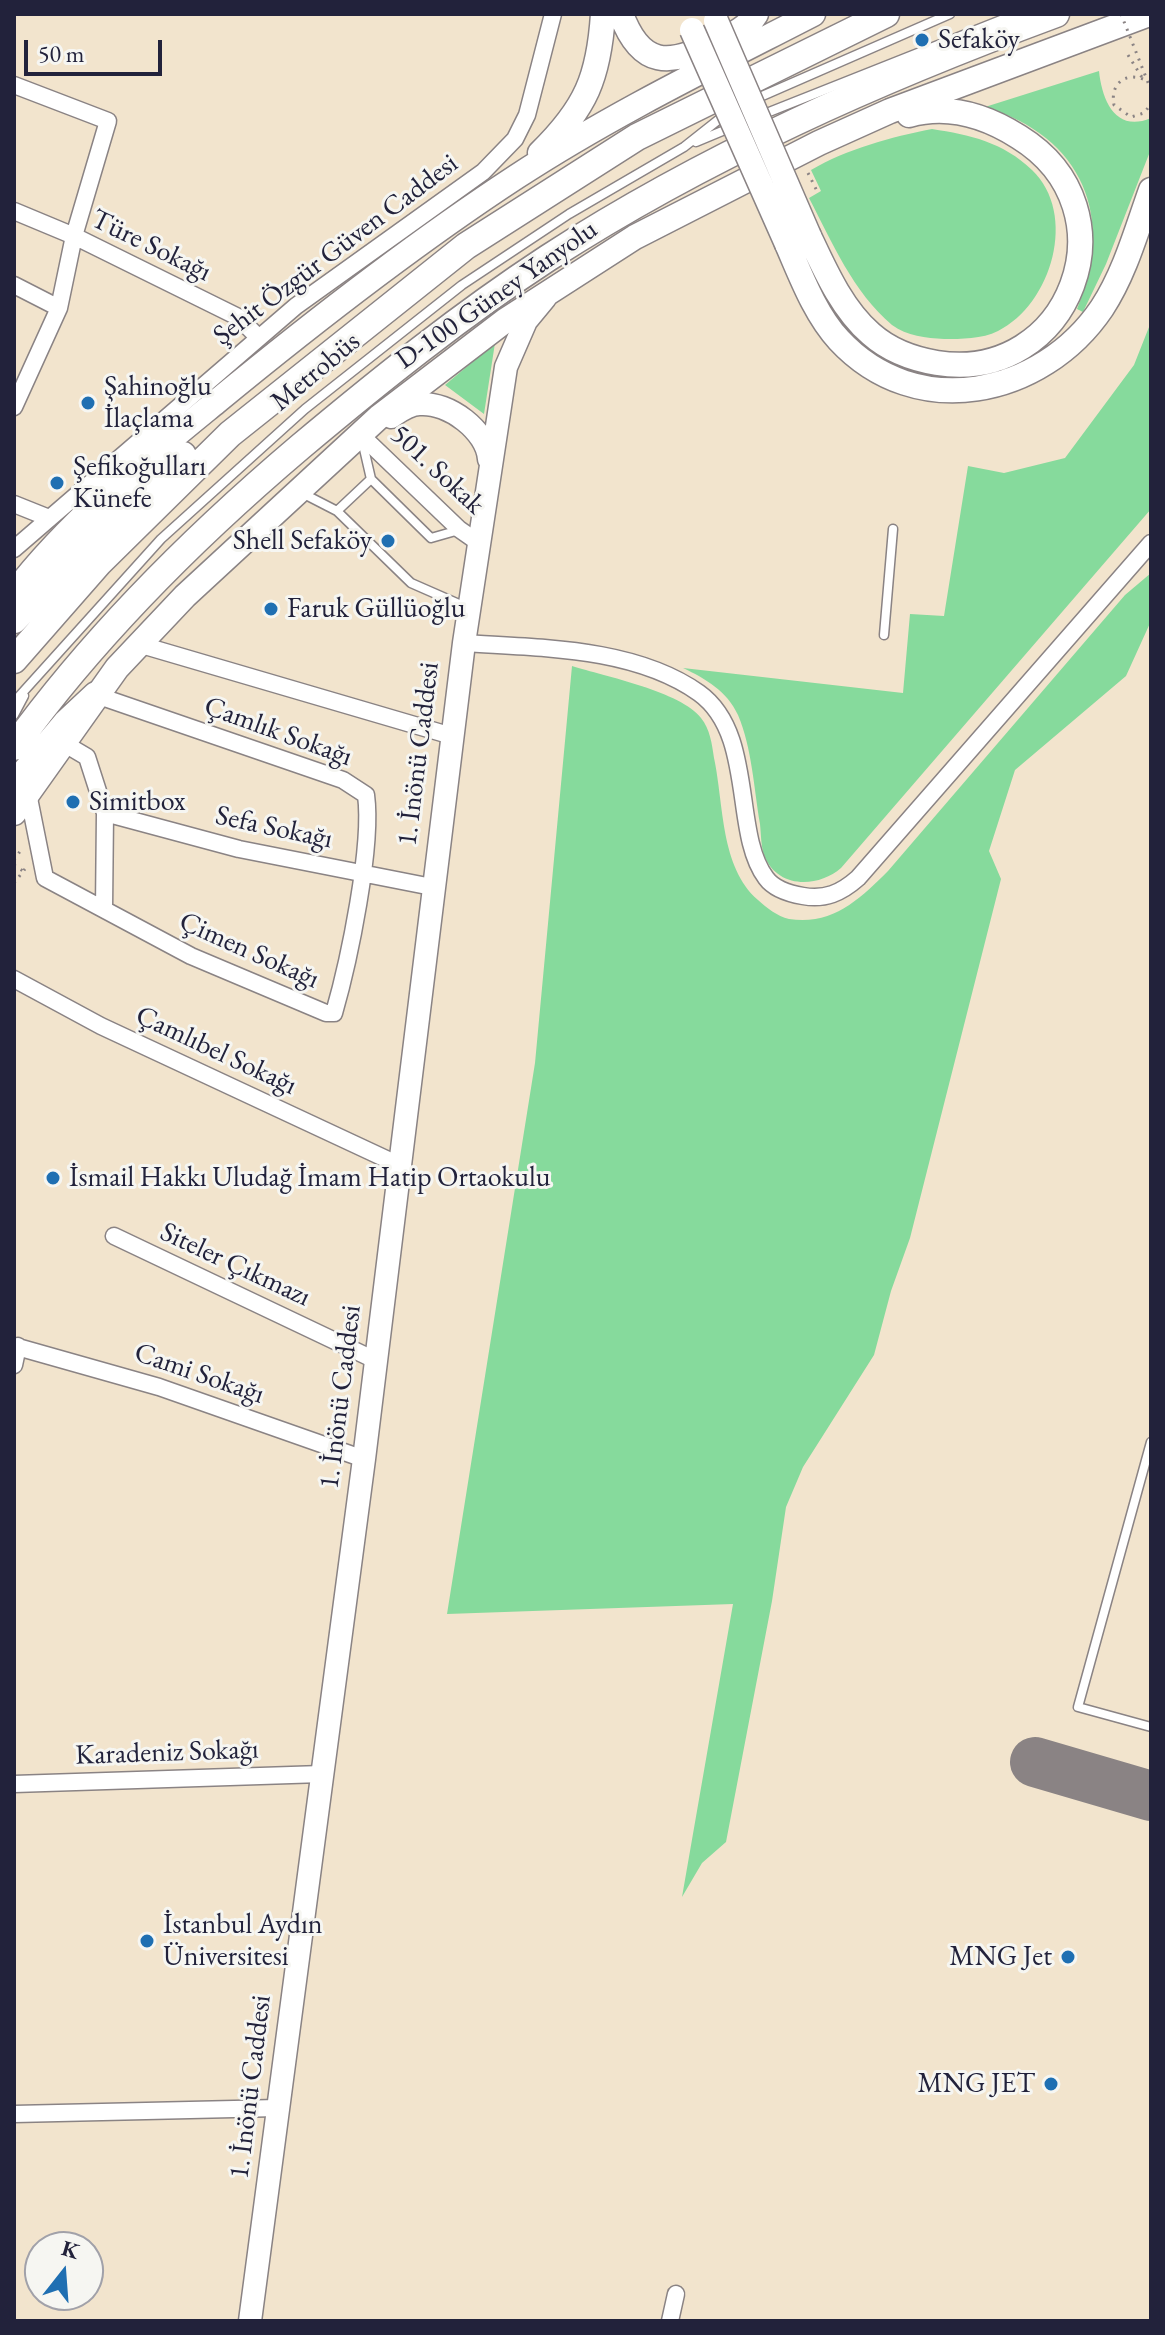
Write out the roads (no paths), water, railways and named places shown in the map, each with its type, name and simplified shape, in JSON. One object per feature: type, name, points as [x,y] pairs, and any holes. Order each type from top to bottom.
[{"type":"highway","points":[[14,660],[79,585],[173,487],[320,360],[466,246],[625,144],[699,103],[886,14]]},
{"type":"highway","points":[[14,747],[101,639],[216,522],[378,383],[497,293],[599,226],[730,154],[929,63],[1056,14]]},
{"type":"highway","points":[[14,620],[107,521],[207,434],[251,397],[320,360]]},
{"type":"highway","points":[[21,789],[66,723],[96,695]]},
{"type":"main road","points":[[515,178],[550,143],[589,91],[597,69],[603,14]]},
{"type":"main road","points":[[621,14],[636,45],[661,59],[678,60],[736,33],[751,23],[756,14]]},
{"type":"main road","points":[[14,593],[141,451],[515,178],[624,112],[813,14]]},
{"type":"main road","name":"D-100 Güney Yanyolu","points":[[14,813],[21,789],[65,744],[96,695],[138,644],[297,491],[459,353],[635,237],[819,143],[890,111],[1149,14]]},
{"type":"main road","points":[[714,18],[798,240],[822,318],[861,361],[910,385],[963,390],[984,388],[1010,383],[1039,368],[1083,332],[1116,282],[1151,190]]},
{"type":"main road","points":[[689,22],[798,240],[871,334],[917,360],[944,364],[994,361],[1030,341],[1049,324],[1080,268],[1082,232],[1076,204],[1040,151],[989,121],[937,110],[819,143]]},
{"type":"main road","points":[[488,481],[512,347],[526,321],[553,289]]},
{"type":"main road","points":[[361,435],[416,403],[440,407],[468,424],[487,443],[488,481]]},
{"type":"main road","name":"1. İnönü Caddesi","points":[[250,2321],[377,1361],[432,887],[488,481]]},
{"type":"street","name":"Şehit Özgür Güven Caddesi","points":[[14,549],[49,518],[141,451],[258,337],[373,249],[483,172],[515,139],[527,115],[553,14]]},
{"type":"street","points":[[14,85],[108,121],[74,236],[59,308],[16,399]]},
{"type":"street","name":"Türe Sokağı","points":[[14,211],[74,236],[238,317],[258,337]]},
{"type":"street","points":[[14,285],[59,308]]},
{"type":"street","name":"501. Sokak","points":[[361,435],[459,529],[479,543]]},
{"type":"street","points":[[14,504],[49,518]]},
{"type":"street","points":[[464,643],[559,650],[615,659],[669,677],[700,694],[728,733],[741,776],[755,854],[766,879],[790,894],[820,899],[844,890],[858,878],[1151,543]]},
{"type":"street","points":[[138,644],[452,736]]},
{"type":"street","name":"Çamlık Sokağı","points":[[96,695],[343,780],[366,795],[369,816],[361,873]]},
{"type":"street","points":[[21,789],[45,878],[104,909],[105,813],[87,757],[65,744]]},
{"type":"street","name":"Sefa Sokağı","points":[[105,813],[239,849],[432,887]]},
{"type":"street","name":"Çimen Sokağı","points":[[104,909],[191,956],[326,1013],[334,1013],[361,873]]},
{"type":"street","name":"Çamlıbel Sokağı","points":[[14,979],[101,1026],[399,1165]]},
{"type":"street","name":"Siteler Çıkmazı","points":[[114,1236],[377,1361]]},
{"type":"street","points":[[14,1365],[16,1346]]},
{"type":"street","name":"Cami Sokağı","points":[[16,1346],[159,1387],[364,1459]]},
{"type":"street","name":"Karadeniz Sokağı","points":[[14,1784],[322,1774]]},
{"type":"street","points":[[14,2114],[278,2108]]},
{"type":"street","points":[[670,2321],[676,2294]]},
{"type":"lane","points":[[747,103],[950,14]]},
{"type":"lane","points":[[753,118],[1016,14]]},
{"type":"lane","name":"Metrobüs","points":[[14,702],[161,539],[305,409],[462,285],[569,214],[684,147],[733,109]]},
{"type":"lane","name":"Metrobüs","points":[[684,147],[740,124]]},
{"type":"lane","points":[[361,435],[371,479],[431,538],[459,529]]},
{"type":"lane","points":[[337,511],[371,479]]},
{"type":"lane","points":[[297,491],[337,511],[411,583],[469,609]]},
{"type":"lane","points":[[884,635],[893,529]]},
{"type":"lane","name":"Metrobüs","points":[[14,715],[26,691]]},
{"type":"lane","points":[[1151,1442],[1078,1707],[1151,1727]]},
{"type":"place","name":"Sefaköy","points":[[922,40]]},
{"type":"place","name":"Şahinoğlu İlaçlama","points":[[88,403]]},
{"type":"place","name":"Şefikoğulları Künefe","points":[[57,483]]},
{"type":"place","name":"Shell Sefaköy","points":[[388,541]]},
{"type":"place","name":"Faruk Güllüoğlu","points":[[271,609]]},
{"type":"place","name":"Simitbox","points":[[73,802]]},
{"type":"place","name":"İsmail Hakkı Uludağ İmam Hatip Ortaokulu","points":[[53,1178]]},
{"type":"place","name":"İstanbul Aydın Üniversitesi","points":[[147,1941]]},
{"type":"place","name":"MNG Jet","points":[[1068,1957]]},
{"type":"place","name":"MNG JET","points":[[1051,2084]]}]
